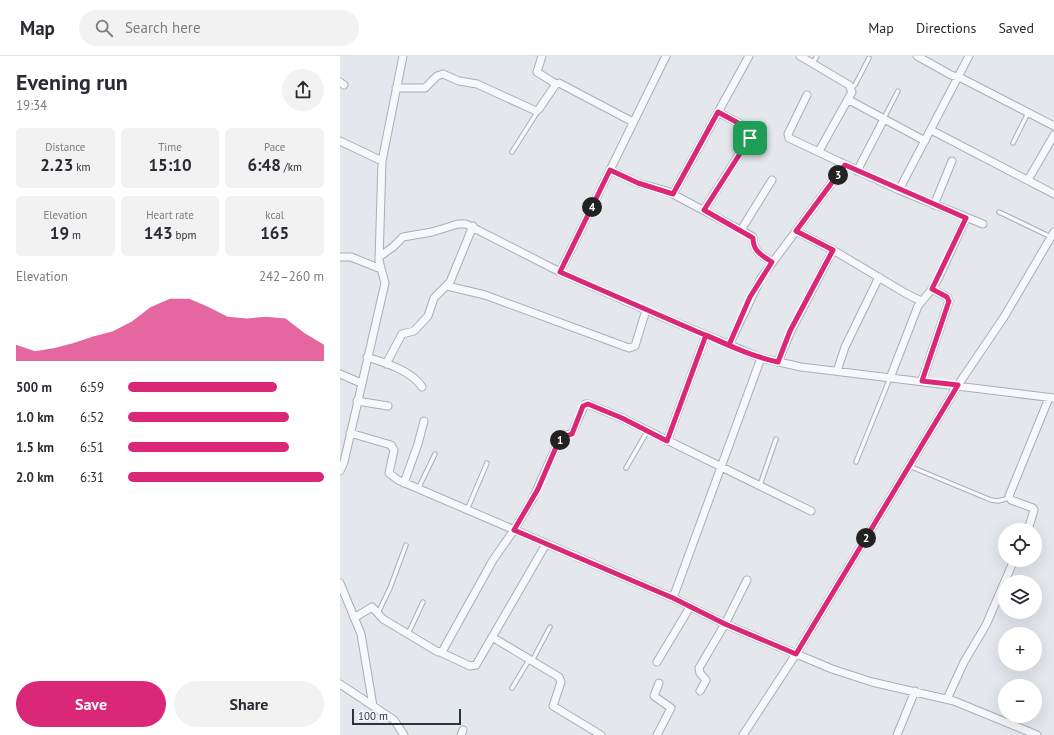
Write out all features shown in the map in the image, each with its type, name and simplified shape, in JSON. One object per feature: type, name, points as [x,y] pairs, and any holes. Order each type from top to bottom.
[{"type":"street","points":[[340,471],[385,283],[379,257],[382,161],[403,56]]},
{"type":"street","points":[[542,56],[537,72],[556,84],[562,84],[633,122]]},
{"type":"street","points":[[560,272],[666,56]]},
{"type":"street","points":[[673,194],[749,56]]},
{"type":"street","points":[[800,56],[851,88],[852,92],[849,100],[819,151]]},
{"type":"street","points":[[917,56],[1054,126]]},
{"type":"street","points":[[899,190],[969,56]]},
{"type":"street","points":[[396,88],[425,88],[437,76],[443,74],[459,81],[477,84],[532,110],[539,109],[556,84]]},
{"type":"street","points":[[807,95],[788,136],[857,171],[899,190],[983,224]]},
{"type":"street","points":[[849,100],[925,141]]},
{"type":"street","points":[[704,210],[752,134],[751,130],[718,112]]},
{"type":"street","points":[[857,171],[884,119]]},
{"type":"street","points":[[931,130],[1054,194]]},
{"type":"street","points":[[1028,180],[1054,135]]},
{"type":"street","points":[[340,141],[382,161]]},
{"type":"street","points":[[934,205],[952,161]]},
{"type":"street","points":[[729,345],[750,297],[772,262],[845,165]]},
{"type":"street","points":[[610,170],[638,183],[673,194],[741,230],[753,238],[753,244],[757,252],[772,262]]},
{"type":"street","points":[[741,230],[772,180]]},
{"type":"street","points":[[890,378],[921,301],[932,289],[966,218]]},
{"type":"street","points":[[379,257],[393,247],[402,237],[436,232],[462,224],[473,226],[560,272],[761,358],[837,371],[958,385],[1051,398],[1009,498],[1033,508],[1034,510],[1030,523]]},
{"type":"street","points":[[386,364],[402,334],[414,331],[428,316],[434,298],[447,286],[473,226]]},
{"type":"street","points":[[796,231],[833,250],[921,301]]},
{"type":"street","points":[[743,735],[796,654],[958,385],[1004,317],[1052,234]]},
{"type":"street","points":[[778,362],[790,331],[833,250]]},
{"type":"street","points":[[340,257],[351,257],[381,269]]},
{"type":"street","points":[[837,371],[845,347],[879,277]]},
{"type":"street","points":[[447,286],[485,295],[629,348],[635,346],[646,310]]},
{"type":"street","points":[[922,381],[949,301],[947,297],[932,289]]},
{"type":"street","points":[[667,441],[706,335]]},
{"type":"street","points":[[367,357],[386,364],[415,378],[422,386]]},
{"type":"street","points":[[673,598],[761,358]]},
{"type":"street","points":[[340,374],[361,383]]},
{"type":"street","points":[[357,401],[388,406]]},
{"type":"street","points":[[440,652],[493,560],[514,530],[538,489],[560,438],[572,434],[585,404],[648,430],[720,468],[760,485],[811,511]]},
{"type":"street","points":[[404,483],[418,444],[424,421]]},
{"type":"street","points":[[350,433],[391,445],[394,450],[389,473],[404,483],[673,598],[725,624],[845,674],[872,682],[947,699],[1037,735]]},
{"type":"street","points":[[354,618],[370,607],[375,609],[383,619],[408,634],[440,652],[473,666],[478,662],[546,544]]},
{"type":"street","points":[[947,699],[964,662],[986,625],[1011,567]]},
{"type":"street","points":[[700,691],[706,680],[700,673],[699,668],[725,624],[747,580]]},
{"type":"street","points":[[341,586],[361,634],[373,706]]},
{"type":"street","points":[[657,662],[690,607]]},
{"type":"street","points":[[492,637],[561,680],[552,704],[554,708],[601,735]]},
{"type":"street","points":[[657,735],[671,708],[654,696],[659,683]]},
{"type":"street","points":[[340,684],[394,720],[404,735]]},
{"type":"street","points":[[897,735],[915,691]]},
{"type":"lane","points":[[812,63],[817,56]]},
{"type":"lane","points":[[851,88],[855,84],[869,58]]},
{"type":"lane","points":[[884,119],[898,91]]},
{"type":"lane","points":[[512,152],[539,109]]},
{"type":"lane","points":[[1013,143],[1029,112]]},
{"type":"lane","points":[[999,212],[1052,234]]},
{"type":"lane","points":[[856,462],[890,378]]},
{"type":"lane","points":[[626,468],[648,430]]},
{"type":"lane","points":[[760,485],[776,439]]},
{"type":"lane","points":[[418,489],[435,454]]},
{"type":"lane","points":[[467,510],[487,463]]},
{"type":"lane","points":[[909,466],[991,500],[998,501],[1009,498]]},
{"type":"lane","points":[[378,613],[390,588],[406,545]]},
{"type":"lane","points":[[408,634],[423,602]]},
{"type":"lane","points":[[512,688],[550,627]]},
{"type":"route","points":[[750,138],[704,210],[746,232],[753,238],[753,244],[757,252],[772,262],[750,297],[729,345],[706,335],[667,441],[622,418],[585,404],[572,434],[562,436],[560,438],[538,489],[514,530],[673,598],[725,624],[796,654],[958,385],[922,381],[949,301],[947,297],[932,289],[966,218],[899,190],[845,165],[796,231],[833,250],[790,331],[778,362],[761,358],[729,345],[646,310],[560,272],[610,170],[638,183],[673,194],[718,112],[751,130],[752,134],[750,138]]}]
